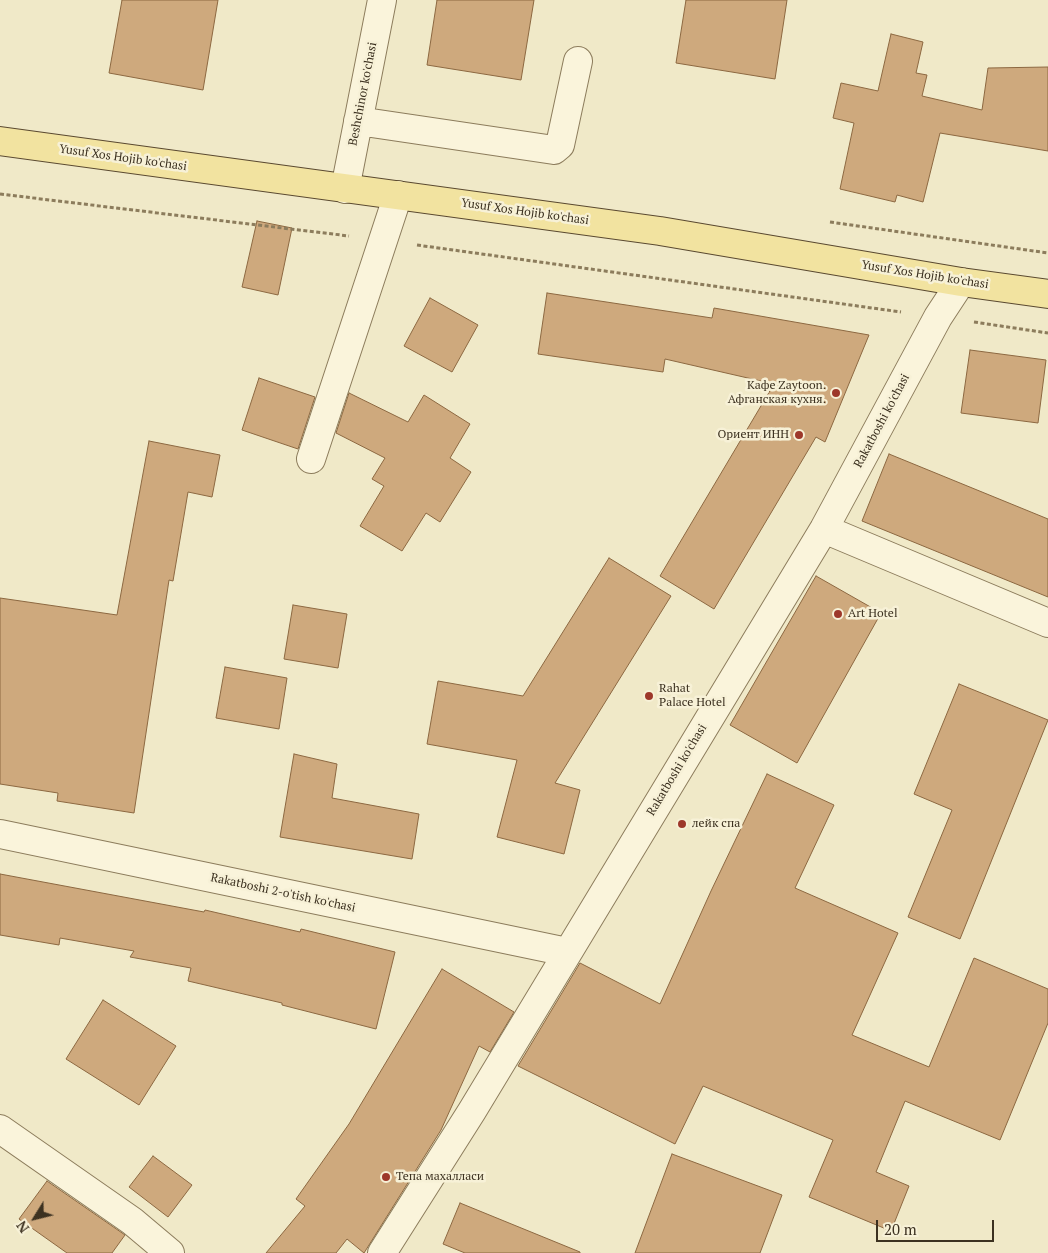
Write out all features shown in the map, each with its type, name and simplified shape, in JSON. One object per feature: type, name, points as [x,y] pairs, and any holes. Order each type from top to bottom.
[{"type":"main road","name":"Yusuf Xos Hojib ko'chasi","points":[[0,141],[660,231],[961,282],[1048,294]]},
{"type":"street","name":"Beshchinor ko'chasi","points":[[345,189],[382,0]]},
{"type":"street","points":[[358,121],[554,150],[560,145],[578,61]]},
{"type":"street","points":[[311,459],[398,195]]},
{"type":"street","name":"Rakatboshi ko'chasi","points":[[384,1252],[472,1111],[824,529],[938,317],[961,282]]},
{"type":"street","points":[[824,529],[1048,623]]},
{"type":"street","name":"Rakatboshi 2-o'tish ko'chasi","points":[[0,834],[567,952]]},
{"type":"street","points":[[0,1129],[132,1221],[170,1253]]},
{"type":"path","points":[[0,194],[383,240],[1048,333]]},
{"type":"path","points":[[968,242],[1048,253]]},
{"type":"building","points":[[122,0],[218,0],[203,90],[109,73]]},
{"type":"building","points":[[437,0],[534,0],[521,80],[427,65]]},
{"type":"building","points":[[686,0],[787,0],[775,79],[676,63]]},
{"type":"building","points":[[891,34],[923,42],[916,73],[927,75],[922,96],[982,110],[988,68],[1048,67],[1048,151],[940,133],[923,202],[897,195],[895,202],[840,189],[854,123],[833,118],[841,83],[878,91]]},
{"type":"building","points":[[257,221],[292,228],[278,295],[242,287]]},
{"type":"building","points":[[547,293],[712,318],[714,308],[869,335],[825,442],[816,437],[714,609],[660,576],[774,384],[665,359],[663,372],[538,354]]},
{"type":"building","points":[[430,298],[478,325],[452,372],[404,346]]},
{"type":"building","points":[[970,350],[1046,360],[1038,423],[961,413]]},
{"type":"building","points":[[259,378],[315,397],[298,449],[242,430]]},
{"type":"building","points":[[349,393],[408,422],[424,395],[470,424],[450,458],[471,472],[440,522],[426,513],[402,551],[360,526],[384,486],[372,479],[385,458],[336,433]]},
{"type":"building","points":[[149,441],[220,455],[212,497],[188,492],[173,581],[169,580],[134,813],[57,801],[58,793],[0,784],[0,598],[117,615]]},
{"type":"building","points":[[889,454],[1048,519],[1048,597],[862,521]]},
{"type":"building","points":[[609,558],[671,596],[555,783],[580,790],[564,854],[497,837],[517,760],[427,744],[438,681],[523,696]]},
{"type":"building","points":[[816,576],[881,613],[797,763],[730,725]]},
{"type":"building","points":[[293,605],[347,614],[338,668],[284,659]]},
{"type":"building","points":[[225,667],[287,678],[279,729],[216,718]]},
{"type":"building","points":[[959,684],[1048,720],[960,939],[908,917],[952,810],[914,794]]},
{"type":"building","points":[[294,754],[337,764],[332,798],[419,814],[412,859],[280,837]]},
{"type":"building","points":[[767,774],[834,805],[795,888],[898,933],[852,1035],[929,1067],[974,958],[1048,989],[1048,1023],[1000,1140],[905,1101],[876,1172],[909,1186],[891,1231],[809,1197],[833,1140],[703,1086],[675,1144],[518,1066],[580,963],[660,1004]]},
{"type":"building","points":[[0,874],[204,912],[205,910],[300,932],[301,929],[395,952],[376,1029],[282,1005],[282,1003],[188,981],[191,968],[130,957],[134,951],[60,938],[59,945],[0,935]]},
{"type":"building","points":[[442,969],[514,1012],[490,1052],[479,1046],[441,1130],[364,1253],[347,1239],[336,1253],[266,1253],[305,1206],[296,1199],[349,1124]]},
{"type":"building","points":[[103,1000],[176,1046],[139,1105],[66,1059]]},
{"type":"building","points":[[672,1154],[782,1195],[760,1253],[635,1253]]},
{"type":"building","points":[[153,1156],[192,1185],[168,1217],[129,1187]]},
{"type":"building","points":[[47,1181],[125,1235],[112,1253],[67,1253],[19,1219]]},
{"type":"building","points":[[460,1203],[580,1253],[465,1253],[443,1244]]},
{"type":"place","name":"Кафе Zaytoon. Афганская кухня.","points":[[836,393]]},
{"type":"place","name":"Ориент ИНН","points":[[799,435]]},
{"type":"place","name":"Art Hotel","points":[[838,614]]},
{"type":"place","name":"Rahat Palace Hotel","points":[[649,696]]},
{"type":"place","name":"лейк спа","points":[[682,824]]},
{"type":"place","name":"Тепа махалласи","points":[[386,1177]]}]
